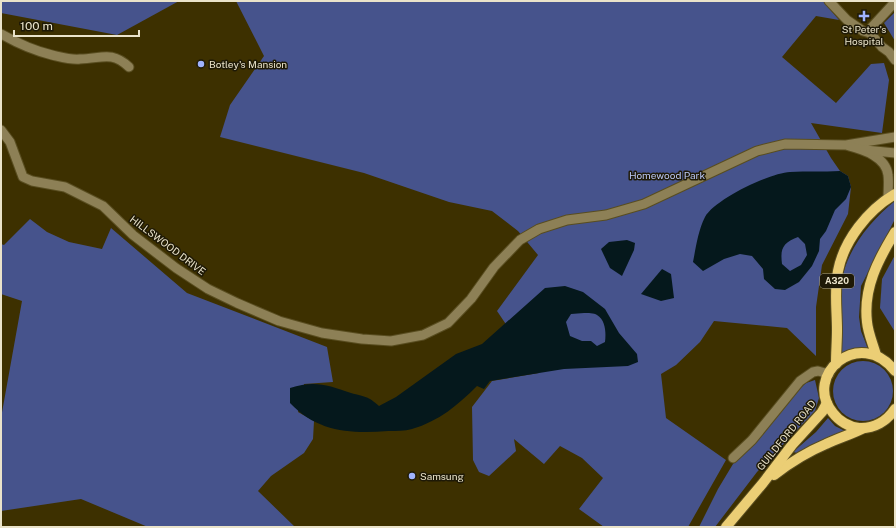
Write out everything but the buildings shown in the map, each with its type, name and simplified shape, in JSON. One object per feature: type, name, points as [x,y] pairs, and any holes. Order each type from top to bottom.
[{"type":"main road","name":"A320","points":[[836,364],[837,330],[835,295],[838,271],[847,246],[860,225],[874,210],[892,196]]},
{"type":"main road","name":"A320","points":[[876,355],[867,324],[867,292],[875,269],[895,232]]},
{"type":"main road","points":[[864,428],[842,422],[831,411],[827,403],[825,391],[825,384],[829,374],[836,364],[850,355],[859,353],[876,355],[887,362],[895,371]]},
{"type":"main road","name":"GUILDFORD ROAD","points":[[726,527],[763,483],[792,445],[822,412],[827,403]]},
{"type":"main road","points":[[884,421],[895,409]]},
{"type":"main road","points":[[884,421],[895,420]]},
{"type":"main road","name":"GUILDFORD ROAD","points":[[763,483],[800,456],[864,428],[884,421]]},
{"type":"street","points":[[829,1],[848,20],[862,31],[870,33],[895,60]]},
{"type":"street","points":[[870,33],[872,27],[895,2]]},
{"type":"street","points":[[1,34],[16,42],[51,55],[79,60],[108,56],[120,59],[129,68]]},
{"type":"street","name":"HILLSWOOD DRIVE","points":[[1,130],[10,142],[23,177],[32,181],[65,187],[103,206],[133,235],[176,268],[208,289],[237,303],[286,323],[322,333],[362,340],[391,340],[423,335],[448,323],[471,299],[494,267],[520,240],[539,229],[567,220],[606,214],[644,204],[757,151],[785,144],[846,146],[862,150],[895,153]]},
{"type":"street","name":"HILLSWOOD DRIVE","points":[[846,146],[895,136]]},
{"type":"street","name":"HILLSWOOD DRIVE","points":[[862,150],[873,155],[883,163],[888,174],[892,196]]},
{"type":"street","points":[[732,458],[752,440],[800,381],[813,372],[818,371],[829,374]]},
{"type":"green space","points":[[1,1],[179,1],[117,35],[1,13]]},
{"type":"green space","name":"Homewood Park","points":[[236,1],[823,1],[839,20],[816,16],[782,57],[836,103],[871,64],[884,63],[889,80],[882,133],[811,123],[840,171],[848,176],[851,187],[848,214],[822,265],[816,307],[816,356],[787,328],[714,321],[700,342],[676,365],[661,374],[666,418],[726,460],[688,527],[604,527],[579,509],[603,478],[582,458],[560,446],[544,464],[514,439],[516,451],[489,476],[479,472],[473,460],[472,407],[492,381],[539,373],[497,311],[538,255],[518,231],[492,211],[449,202],[364,173],[220,137],[230,105],[264,56]]},
{"type":"green space","points":[[895,12],[895,41],[884,23]]},
{"type":"green space","points":[[895,201],[895,219],[861,286],[859,317],[861,331],[868,349],[840,356],[842,337],[841,290],[842,279],[849,256],[869,226]]},
{"type":"green space","points":[[30,219],[47,232],[69,242],[102,249],[111,228],[187,293],[327,347],[333,382],[304,384],[298,412],[314,421],[313,439],[304,453],[271,476],[258,491],[295,527],[148,527],[81,499],[1,511],[1,418],[22,301],[1,294],[1,244],[4,245]]},
{"type":"green space","points":[[895,255],[895,332],[880,308],[882,279]]},
{"type":"green space","points":[[857,361],[869,361],[880,366],[888,374],[893,385],[891,403],[880,416],[869,421],[857,421],[846,416],[838,408],[833,397],[833,385],[838,374],[846,366]]},
{"type":"green space","points":[[815,380],[819,398],[815,411],[757,472],[715,527],[699,527],[718,489],[733,464],[756,441],[796,392],[806,383]]},
{"type":"green space","points":[[828,418],[835,426],[845,431],[811,445],[797,453],[793,452],[816,432]]},
{"type":"shaded area","points":[[840,171],[848,176],[851,187],[846,199],[835,210],[826,231],[820,239],[819,251],[812,266],[799,282],[785,290],[775,289],[764,279],[763,269],[752,256],[740,254],[724,259],[703,271],[693,262],[699,233],[705,217],[711,210],[731,195],[757,182],[781,173]],"holes":[[[798,237],[805,244],[807,255],[801,265],[790,271],[782,264],[782,250],[786,244]]]},
{"type":"shaded area","points":[[627,240],[635,243],[634,250],[622,276],[610,268],[601,249],[609,242]]},
{"type":"shaded area","points":[[662,269],[671,274],[674,298],[661,301],[641,294]]},
{"type":"shaded area","points":[[565,286],[583,292],[605,309],[619,333],[637,354],[638,362],[628,366],[564,369],[490,381],[484,389],[477,386],[448,412],[431,422],[403,431],[361,432],[335,429],[312,420],[300,413],[290,403],[290,388],[306,384],[321,384],[366,397],[379,406],[396,397],[456,354],[482,344],[545,288]],"holes":[[[593,313],[597,315],[604,324],[605,342],[597,346],[591,341],[582,341],[570,336],[566,322],[571,314]]]},
{"type":"place","name":"St Peter's Hospital","points":[[864,16]]},
{"type":"place","name":"Botley's Mansion","points":[[201,64]]},
{"type":"place","name":"Samsung","points":[[412,476]]}]
